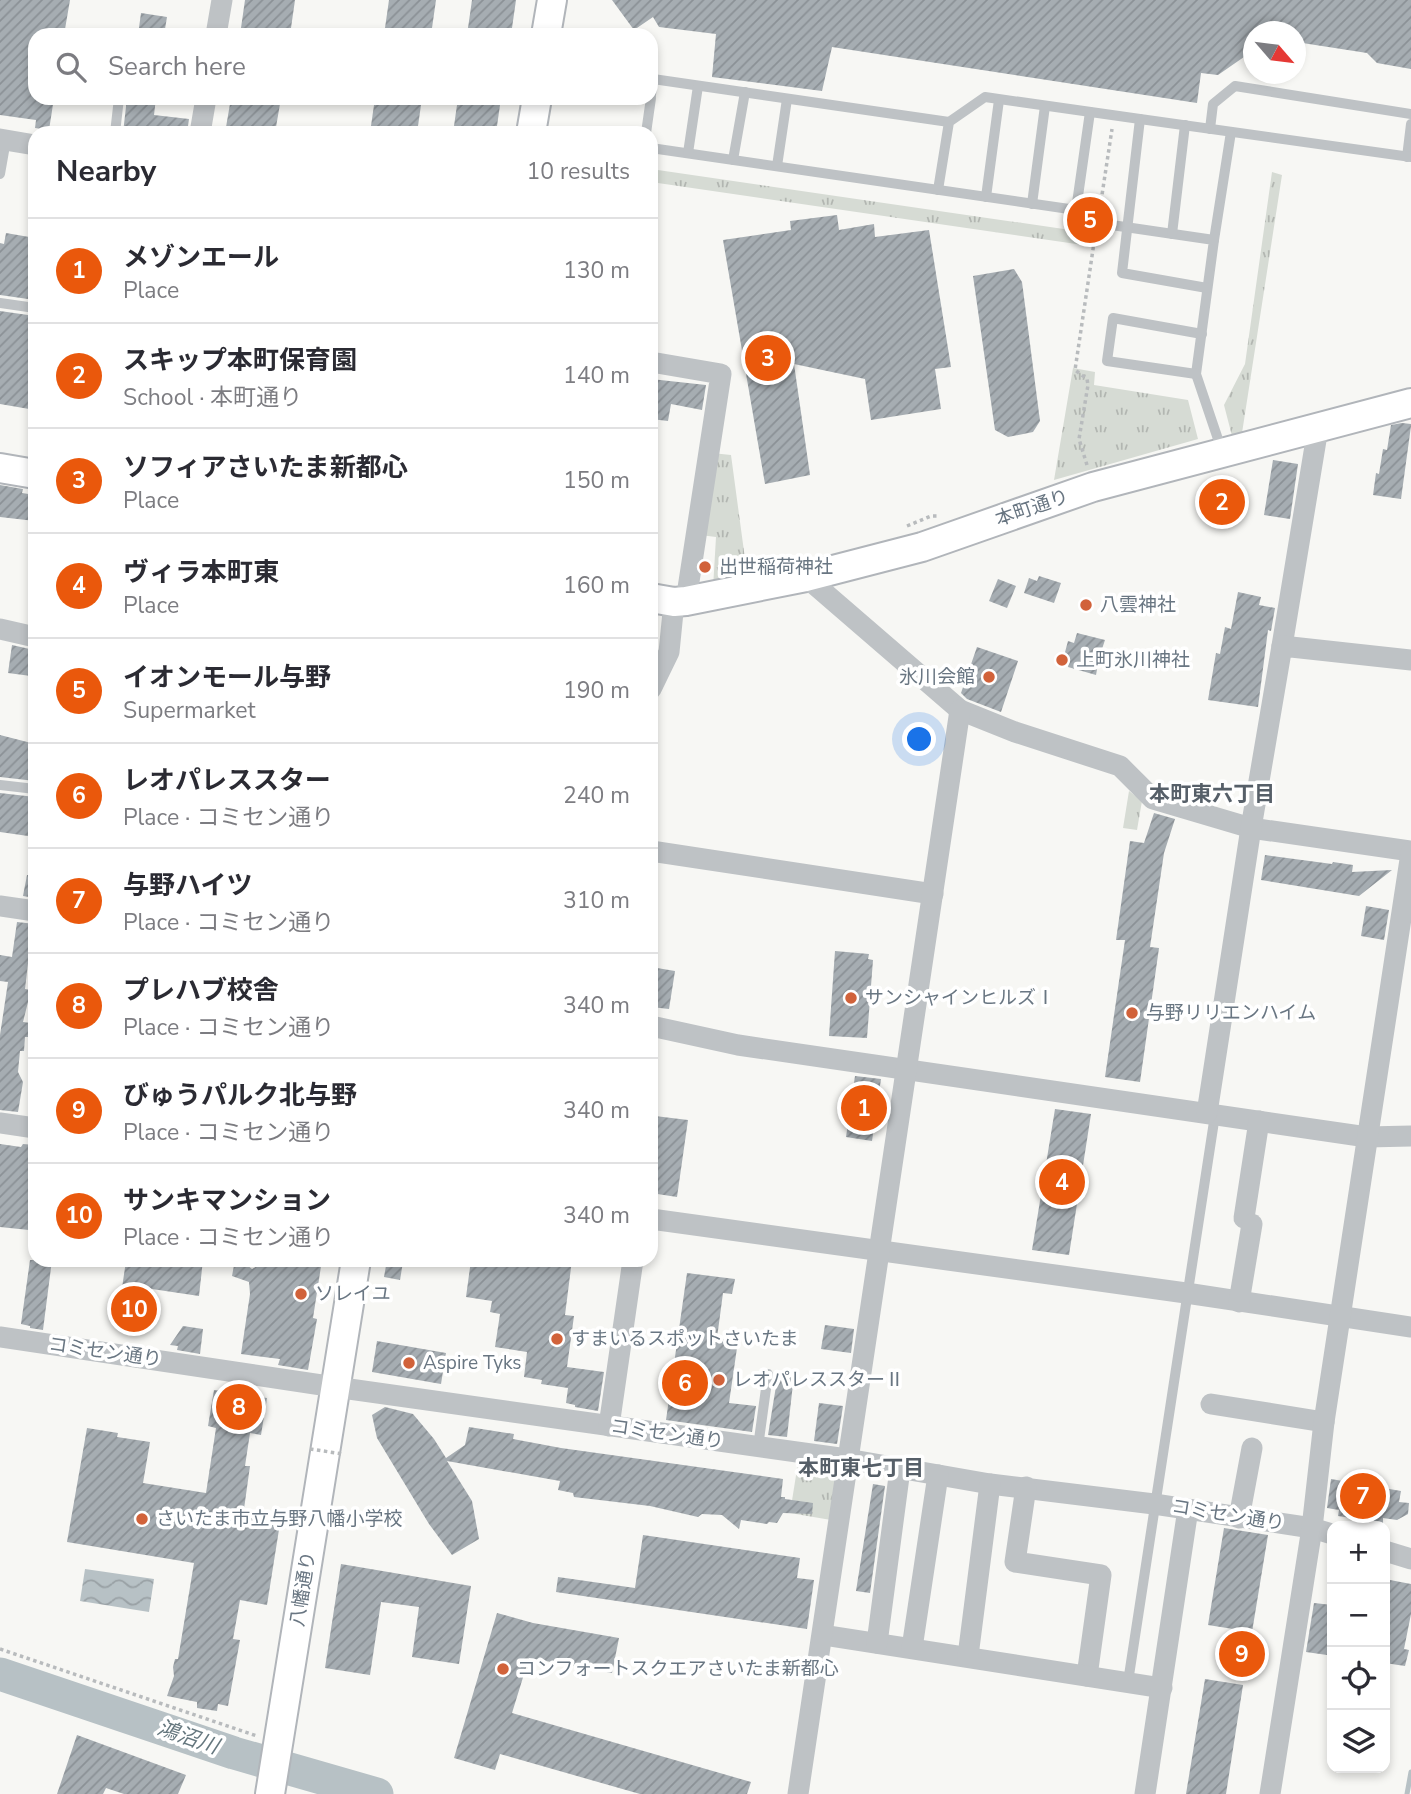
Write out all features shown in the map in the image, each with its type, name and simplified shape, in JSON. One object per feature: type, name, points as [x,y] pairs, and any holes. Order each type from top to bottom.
[{"type":"main road","points":[[547,28],[552,0]]},
{"type":"main road","points":[[537,105],[538,126]]},
{"type":"main road","name":"本町通り","points":[[670,600],[806,577],[922,547],[1093,487],[1411,404]]},
{"type":"main road","points":[[0,468],[28,473]]},
{"type":"main road","name":"八幡通り","points":[[271,1791],[268,1741],[335,1387],[355,1267]]},
{"type":"street","points":[[217,28],[222,0]]},
{"type":"street","points":[[201,126],[205,105]]},
{"type":"street","points":[[3,140],[28,144]]},
{"type":"street","points":[[658,363],[721,374],[670,600],[669,652],[658,675]]},
{"type":"street","points":[[1211,1114],[1251,828],[1318,428]]},
{"type":"street","points":[[806,577],[960,710],[1015,732],[1120,766],[1153,799],[1251,828],[1411,852],[1324,1422],[1322,1531],[1270,1794]]},
{"type":"street","points":[[0,629],[28,635]]},
{"type":"street","points":[[1282,646],[1411,660]]},
{"type":"street","points":[[798,1794],[960,710]]},
{"type":"street","points":[[658,852],[933,894]]},
{"type":"street","points":[[0,906],[28,910]]},
{"type":"street","points":[[658,1028],[738,1045],[1367,1137],[1411,1136]]},
{"type":"street","points":[[1240,1302],[1259,1121]]},
{"type":"street","points":[[0,1123],[28,1127]]},
{"type":"street","points":[[658,1220],[1411,1327]]},
{"type":"street","points":[[609,1426],[632,1267]]},
{"type":"street","name":"コミセン通り","points":[[0,1337],[847,1459],[990,1484],[1154,1504],[1322,1531]]},
{"type":"street","points":[[1211,1404],[1324,1422]]},
{"type":"street","points":[[1239,1518],[1252,1448]]},
{"type":"street","points":[[877,1643],[900,1469]]},
{"type":"street","points":[[912,1648],[938,1475]]},
{"type":"street","points":[[968,1656],[990,1484]]},
{"type":"street","points":[[1026,1487],[1015,1562],[1101,1575],[1087,1675]]},
{"type":"street","points":[[1145,1794],[1188,1509]]},
{"type":"street","points":[[823,1635],[1162,1688]]},
{"type":"lane","points":[[658,80],[948,122],[985,97],[1409,157],[1411,124]]},
{"type":"lane","points":[[688,153],[698,86]]},
{"type":"lane","points":[[1210,129],[1213,104],[1235,86],[1411,114]]},
{"type":"lane","points":[[733,160],[745,92]]},
{"type":"lane","points":[[777,166],[787,99]]},
{"type":"lane","points":[[986,197],[999,100]]},
{"type":"lane","points":[[116,126],[118,105]]},
{"type":"lane","points":[[647,126],[650,105]]},
{"type":"lane","points":[[1031,204],[1045,106]]},
{"type":"lane","points":[[1076,210],[1090,112]]},
{"type":"lane","points":[[1140,119],[1122,273],[1208,288]]},
{"type":"lane","points":[[938,190],[948,122]]},
{"type":"lane","points":[[1172,234],[1185,125]]},
{"type":"lane","points":[[1222,452],[1196,374],[1231,132]]},
{"type":"lane","points":[[0,174],[3,140]]},
{"type":"lane","points":[[658,149],[1076,210],[1097,223],[1214,240]]},
{"type":"lane","points":[[0,303],[28,307]]},
{"type":"lane","points":[[1196,374],[1107,361],[1111,329],[1113,318],[1202,334]]},
{"type":"lane","points":[[0,785],[28,788]]},
{"type":"lane","points":[[1128,1682],[1211,1114]]},
{"type":"lane","points":[[758,1447],[768,1374]]},
{"type":"path","points":[[1093,487],[1079,439],[1088,385],[1087,379],[1075,370],[1114,115]]},
{"type":"path","points":[[310,1449],[343,1454]]},
{"type":"path","points":[[0,1649],[268,1741]]},
{"type":"green space","points":[[658,170],[1091,233],[1090,246],[658,183]]},
{"type":"green space","points":[[1272,172],[1282,175],[1242,433],[1232,436],[1224,405],[1245,364]]},
{"type":"green space","points":[[1073,368],[1095,372],[1094,385],[1188,400],[1198,439],[1054,480]]},
{"type":"green space","points":[[712,453],[731,455],[748,581],[713,588],[716,537],[700,535]]},
{"type":"green space","points":[[1129,791],[1142,801],[1137,830],[1123,828]]},
{"type":"green space","points":[[798,1463],[839,1469],[831,1520],[790,1513]]},
{"type":"water","points":[[85,1569],[154,1579],[149,1612],[80,1601]]},
{"type":"building","points":[[0,0],[70,0],[65,28],[28,28],[28,105],[53,105],[50,126],[35,126],[36,120],[0,115]]},
{"type":"building","points":[[245,0],[295,0],[291,28],[241,28]]},
{"type":"building","points":[[389,0],[436,0],[432,28],[385,28]]},
{"type":"building","points":[[472,0],[516,0],[512,28],[468,28]]},
{"type":"building","points":[[612,0],[1411,0],[1411,69],[1377,63],[1367,53],[1306,44],[1306,21],[1243,21],[1243,58],[1218,75],[1201,73],[1197,103],[832,47],[822,91],[712,77],[716,34],[659,27],[653,17],[633,28]]},
{"type":"building","points":[[141,13],[167,17],[165,28],[139,28]]},
{"type":"building","points":[[126,105],[155,105],[154,115],[189,119],[188,126],[124,126]]},
{"type":"building","points":[[230,105],[280,105],[276,126],[226,126]]},
{"type":"building","points":[[374,105],[421,105],[418,126],[371,126]]},
{"type":"building","points":[[457,105],[500,105],[497,126],[454,126]]},
{"type":"building","points":[[837,215],[839,230],[874,224],[875,237],[929,230],[951,367],[935,369],[941,409],[871,420],[865,379],[794,364],[810,475],[765,484],[723,240],[791,230],[790,221]]},
{"type":"building","points":[[6,233],[28,237],[28,299],[0,295],[0,243],[4,244]]},
{"type":"building","points":[[1014,269],[1022,282],[1040,421],[1033,432],[1008,437],[995,430],[973,276]]},
{"type":"building","points":[[0,311],[28,315],[28,409],[0,404]]},
{"type":"building","points":[[658,380],[706,385],[702,410],[671,404],[668,421],[658,420]]},
{"type":"building","points":[[1402,423],[1411,426],[1401,499],[1373,495],[1376,473],[1379,474],[1383,449],[1387,450],[1391,425]]},
{"type":"building","points":[[1273,460],[1298,464],[1290,519],[1264,515]]},
{"type":"building","points":[[0,485],[23,489],[22,493],[28,494],[28,520],[0,517]]},
{"type":"building","points":[[1039,576],[1061,583],[1054,603],[1024,593],[1029,578],[1037,581]]},
{"type":"building","points":[[998,579],[1016,586],[1007,608],[989,601]]},
{"type":"building","points":[[1238,592],[1261,597],[1259,605],[1275,608],[1271,631],[1268,630],[1258,707],[1208,700],[1216,653],[1220,654],[1225,627],[1231,629]]},
{"type":"building","points":[[1077,633],[1105,640],[1102,649],[1127,656],[1124,670],[1098,664],[1096,675],[1068,667],[1070,658],[1064,656],[1068,641],[1074,643]]},
{"type":"building","points":[[12,645],[28,649],[28,676],[8,673]]},
{"type":"building","name":"氷川会館","points":[[977,647],[1018,661],[1001,712],[967,699],[961,693]]},
{"type":"building","points":[[0,735],[28,742],[28,780],[0,777]]},
{"type":"building","points":[[0,793],[28,796],[28,836],[0,832]]},
{"type":"building","name":"与野リリエンハイム","points":[[1154,813],[1175,819],[1164,853],[1150,947],[1159,948],[1140,1082],[1105,1077],[1125,940],[1116,940],[1130,841],[1144,843]]},
{"type":"building","points":[[1265,855],[1353,865],[1352,872],[1392,870],[1359,896],[1261,880]]},
{"type":"building","points":[[27,875],[28,875],[28,897],[23,896]]},
{"type":"building","points":[[1366,906],[1389,910],[1384,940],[1361,936]]},
{"type":"building","points":[[17,922],[28,923],[25,989],[28,990],[28,1002],[23,1022],[28,1023],[28,1037],[25,1037],[24,1051],[20,1051],[18,1072],[23,1082],[18,1112],[0,1110],[0,1035],[8,982],[0,981],[0,955],[12,957]]},
{"type":"building","name":"サンシャインヒルズⅠ","points":[[835,951],[869,954],[868,959],[873,960],[867,1038],[829,1036]]},
{"type":"building","points":[[658,968],[675,971],[669,1009],[658,1008]]},
{"type":"building","points":[[855,1076],[881,1079],[872,1141],[846,1137]]},
{"type":"building","points":[[1055,1109],[1091,1114],[1069,1255],[1032,1250]]},
{"type":"building","points":[[658,1116],[688,1120],[677,1197],[658,1194]]},
{"type":"building","points":[[0,1144],[21,1147],[23,1144],[28,1144],[28,1230],[0,1227]]},
{"type":"building","points":[[29,1267],[51,1267],[43,1330],[21,1324]]},
{"type":"building","points":[[125,1267],[202,1267],[199,1296],[152,1289],[145,1333],[116,1328]]},
{"type":"building","points":[[234,1267],[321,1267],[313,1318],[317,1319],[308,1370],[278,1365],[280,1359],[241,1354],[250,1294],[249,1282],[232,1276]]},
{"type":"building","points":[[386,1267],[402,1267],[400,1280],[384,1277]]},
{"type":"building","points":[[470,1267],[571,1267],[565,1315],[574,1316],[567,1367],[604,1372],[598,1411],[566,1403],[568,1388],[541,1384],[542,1380],[524,1377],[527,1352],[495,1347],[500,1314],[490,1312],[492,1301],[466,1297]]},
{"type":"building","points":[[687,1273],[735,1279],[732,1294],[723,1293],[717,1338],[738,1341],[729,1403],[756,1406],[752,1432],[666,1420]]},
{"type":"building","points":[[825,1325],[854,1329],[851,1353],[821,1349]]},
{"type":"building","points":[[183,1326],[203,1329],[200,1354],[177,1350],[178,1346],[170,1345]]},
{"type":"building","name":"Aspire Tyks","points":[[377,1341],[446,1353],[441,1384],[372,1372]]},
{"type":"building","points":[[778,1374],[794,1375],[787,1437],[768,1435]]},
{"type":"building","points":[[214,1390],[267,1398],[261,1435],[250,1433],[245,1466],[250,1466],[244,1509],[281,1517],[267,1605],[240,1600],[233,1639],[240,1640],[228,1706],[218,1704],[217,1711],[197,1708],[197,1702],[167,1696],[174,1676],[175,1659],[178,1659],[194,1563],[67,1542],[87,1428],[118,1433],[117,1437],[150,1442],[143,1483],[206,1493],[216,1428],[208,1426]]},
{"type":"building","points":[[819,1403],[843,1406],[837,1444],[814,1441]]},
{"type":"building","points":[[385,1407],[413,1414],[446,1458],[465,1445],[469,1427],[514,1434],[513,1439],[561,1448],[783,1479],[781,1497],[813,1503],[812,1514],[783,1513],[777,1523],[767,1524],[741,1520],[739,1529],[722,1515],[702,1514],[698,1517],[650,1506],[574,1497],[573,1493],[558,1490],[560,1481],[447,1461],[472,1501],[479,1539],[452,1555],[429,1524],[377,1438],[372,1415]]},
{"type":"building","points":[[1331,1479],[1401,1491],[1399,1502],[1409,1503],[1408,1514],[1397,1520],[1383,1518],[1383,1521],[1338,1516],[1339,1510],[1327,1508]]},
{"type":"building","points":[[873,1484],[885,1486],[870,1593],[856,1591]]},
{"type":"building","points":[[1224,1528],[1268,1535],[1252,1632],[1208,1625]]},
{"type":"building","points":[[643,1535],[800,1558],[797,1578],[814,1580],[807,1629],[556,1592],[558,1577],[635,1588]]},
{"type":"building","points":[[341,1564],[471,1586],[459,1664],[412,1657],[419,1607],[381,1602],[370,1675],[325,1668]]},
{"type":"building","points":[[1390,1580],[1411,1584],[1411,1614],[1404,1649],[1409,1650],[1405,1666],[1390,1664]]},
{"type":"building","points":[[1314,1603],[1327,1604],[1327,1655],[1306,1652]]},
{"type":"building","name":"コンフォートスクエアさいたま新都心","points":[[497,1613],[533,1623],[619,1638],[612,1673],[529,1658],[512,1713],[751,1782],[747,1794],[640,1794],[500,1754],[495,1770],[454,1758]]},
{"type":"building","points":[[1205,1679],[1243,1685],[1226,1794],[1186,1794]]},
{"type":"building","points":[[77,1735],[186,1775],[178,1794],[124,1794],[106,1788],[103,1794],[57,1794]]},
{"type":"waterway","name":"鴻沼川","points":[[0,1674],[234,1753],[377,1794]]},
{"type":"waterway","points":[[1407,1794],[1411,1772]]},
{"type":"place","name":"イオンモール与野","points":[[1090,220]]},
{"type":"place","name":"ソフィアさいたま新都心","points":[[768,358]]},
{"type":"place","name":"スキップ本町保育園","points":[[1222,502]]},
{"type":"place","name":"出世稲荷神社","points":[[705,567]]},
{"type":"place","name":"八雲神社","points":[[1086,605]]},
{"type":"place","name":"上町氷川神社","points":[[1062,660]]},
{"type":"place","name":"氷川会館","points":[[989,677]]},
{"type":"place","name":"サンシャインヒルズⅠ","points":[[851,998]]},
{"type":"place","name":"与野リリエンハイム","points":[[1132,1013]]},
{"type":"place","name":"メゾンエール","points":[[864,1108]]},
{"type":"place","name":"ヴィラ本町東","points":[[1062,1182]]},
{"type":"place","name":"ソレイユ","points":[[301,1294]]},
{"type":"place","name":"サンキマンション","points":[[134,1309]]},
{"type":"place","name":"すまいるスポットさいたま","points":[[557,1339]]},
{"type":"place","name":"Aspire Tyks","points":[[409,1363]]},
{"type":"place","name":"レオパレススターⅡ","points":[[719,1380]]},
{"type":"place","name":"レオパレススター","points":[[685,1383]]},
{"type":"place","name":"プレハブ校舎","points":[[239,1407]]},
{"type":"place","name":"与野ハイツ","points":[[1363,1496]]},
{"type":"place","name":"さいたま市立与野八幡小学校","points":[[142,1519]]},
{"type":"place","name":"びゅうパルク北与野","points":[[1242,1654]]},
{"type":"place","name":"コンフォートスクエアさいたま新都心","points":[[503,1669]]},
{"type":"district","name":"本町東六丁目","points":[[1212,794]]},
{"type":"district","name":"本町東七丁目","points":[[861,1468]]}]
